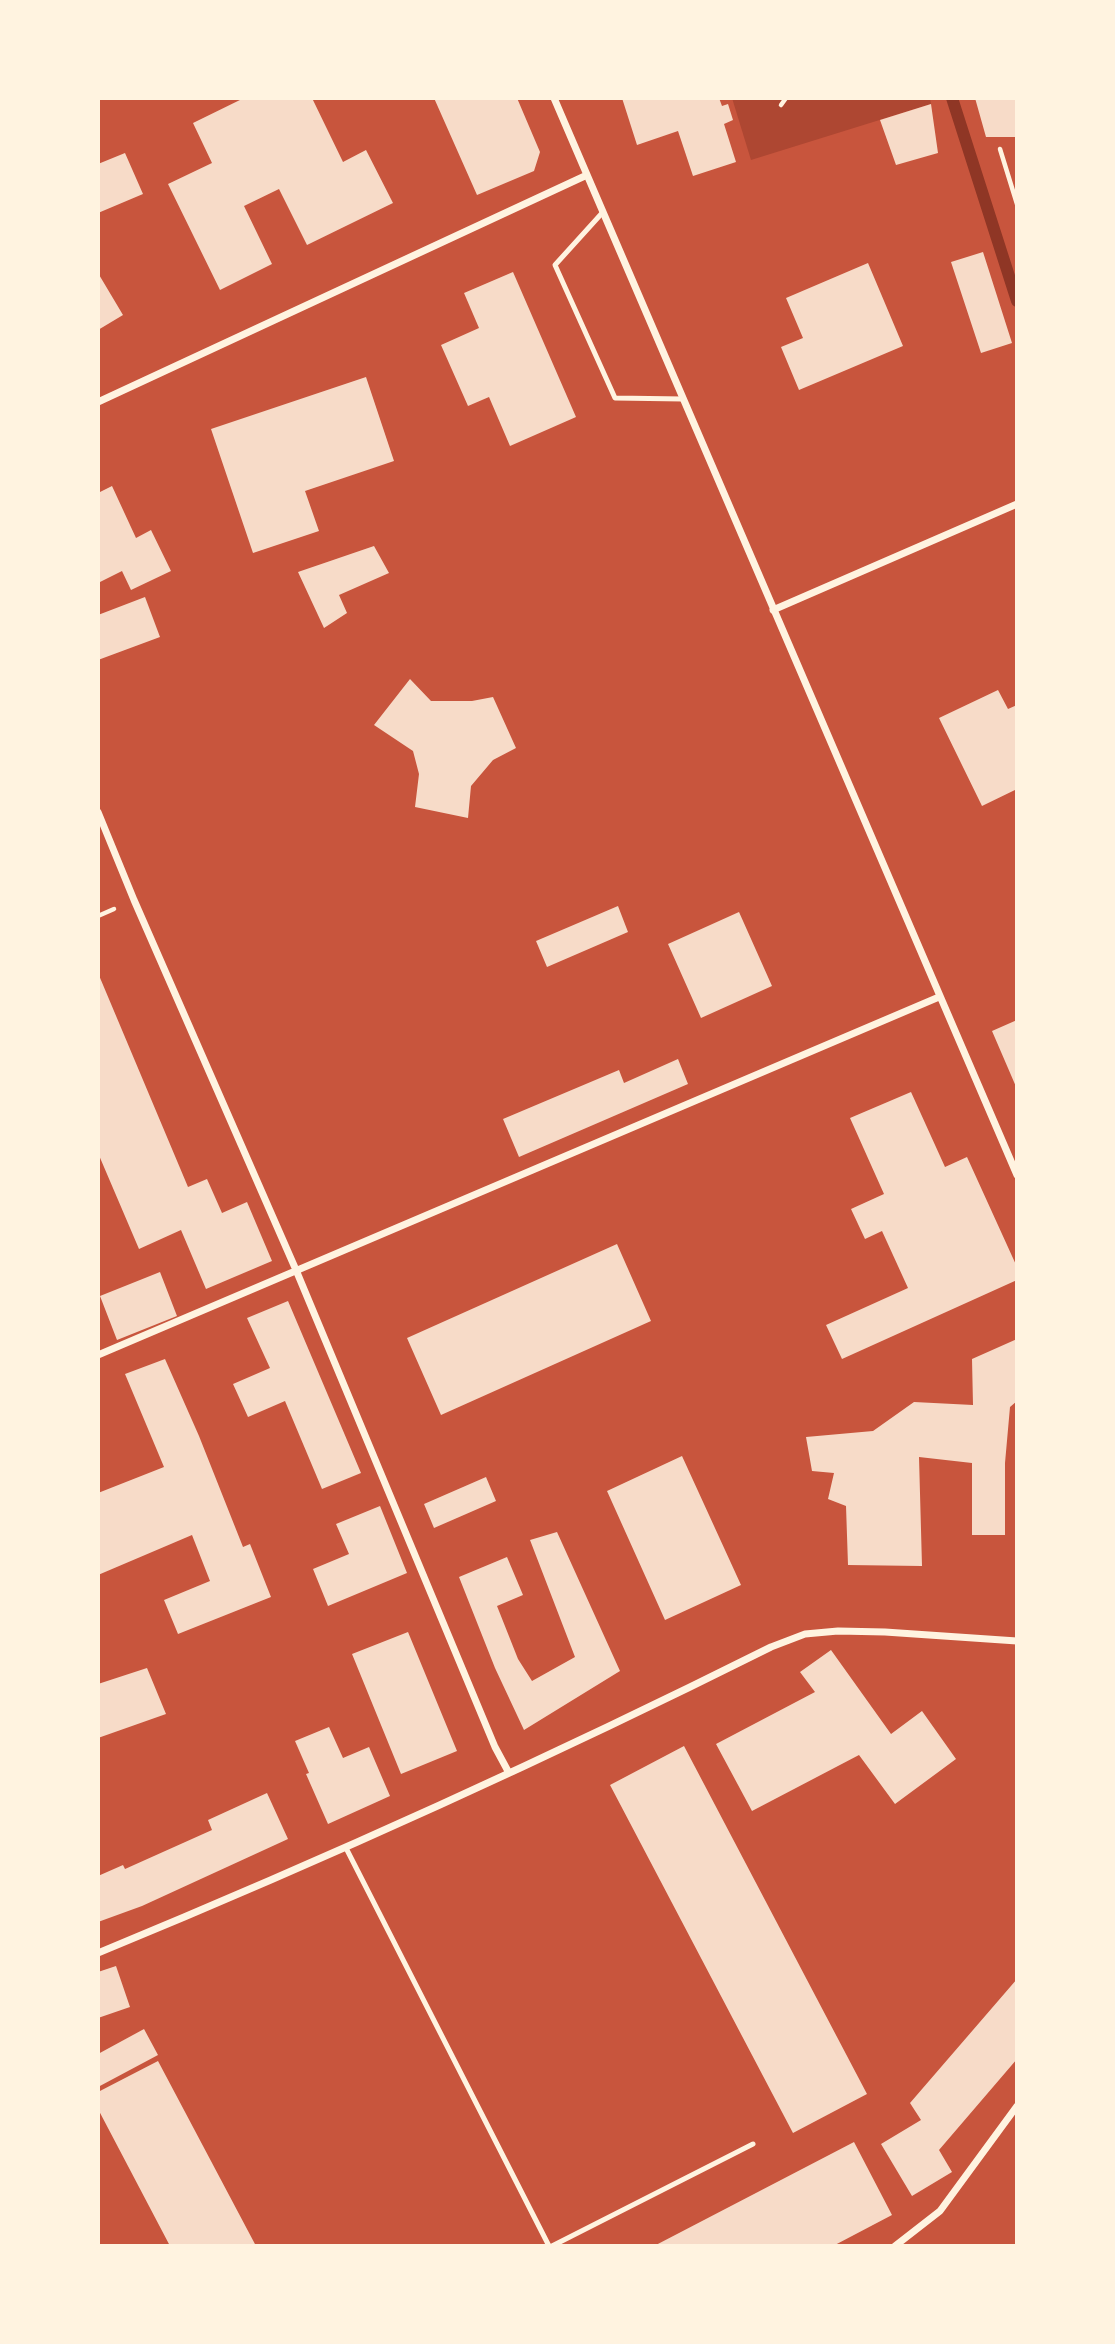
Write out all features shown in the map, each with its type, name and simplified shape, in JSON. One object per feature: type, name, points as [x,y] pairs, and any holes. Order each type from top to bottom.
[{"type":"street","points":[[554,98],[1017,1175]]},
{"type":"street","points":[[98,402],[587,175]]},
{"type":"street","points":[[773,610],[1017,504]]},
{"type":"street","points":[[98,812],[296,1270],[495,1747],[509,1773]]},
{"type":"street","points":[[98,1355],[939,997]]},
{"type":"street","points":[[98,1953],[346,1849],[771,1647],[805,1634],[838,1631],[885,1632],[1017,1640]]},
{"type":"street","points":[[895,2246],[940,2211],[1017,2106]]},
{"type":"lane","points":[[603,212],[555,265],[615,398],[683,400]]},
{"type":"lane","points":[[346,1849],[550,2246],[753,2144]]},
{"type":"path","points":[[781,105],[786,98]]},
{"type":"path","points":[[1000,149],[1017,204]]},
{"type":"shaded area","points":[[732,98],[930,98],[931,104],[751,160]]},
{"type":"building","points":[[244,98],[312,98],[343,162],[366,150],[393,203],[307,245],[279,189],[244,206],[272,264],[220,290],[168,184],[212,163],[193,123]]},
{"type":"building","points":[[434,98],[517,98],[540,152],[534,171],[477,195]]},
{"type":"building","points":[[622,98],[719,98],[722,106],[728,104],[733,120],[724,124],[736,162],[693,176],[678,131],[637,145]]},
{"type":"building","points":[[975,98],[1017,98],[1017,137],[986,137]]},
{"type":"building","points":[[931,104],[938,153],[896,165],[880,120]]},
{"type":"building","points":[[125,153],[143,194],[98,213],[98,164]]},
{"type":"building","points":[[983,252],[1012,343],[981,353],[951,262]]},
{"type":"building","points":[[868,263],[903,346],[799,390],[781,347],[803,338],[786,298]]},
{"type":"building","points":[[513,272],[576,417],[510,446],[489,397],[468,406],[441,345],[479,328],[464,293]]},
{"type":"building","points":[[98,273],[123,315],[98,330]]},
{"type":"building","points":[[366,377],[394,461],[305,491],[319,531],[253,553],[211,429]]},
{"type":"building","points":[[112,486],[136,538],[151,530],[171,571],[131,590],[122,571],[98,583],[98,493]]},
{"type":"building","points":[[374,546],[389,573],[339,595],[347,613],[324,628],[298,572]]},
{"type":"building","points":[[145,597],[160,637],[98,660],[98,615]]},
{"type":"building","points":[[410,679],[431,701],[472,701],[493,697],[516,748],[493,760],[471,786],[468,818],[415,807],[419,774],[413,751],[374,725]]},
{"type":"building","points":[[998,690],[1008,709],[1017,705],[1017,789],[982,806],[939,718]]},
{"type":"building","points":[[618,906],[628,932],[547,967],[536,941]]},
{"type":"building","points":[[739,912],[772,986],[701,1018],[668,944]]},
{"type":"building","points":[[98,973],[188,1187],[207,1179],[222,1213],[247,1202],[272,1261],[206,1289],[181,1230],[139,1249],[98,1153]]},
{"type":"building","points":[[1017,1020],[1017,1089],[992,1031]]},
{"type":"building","points":[[678,1059],[688,1084],[519,1157],[503,1119],[619,1070],[624,1083]]},
{"type":"building","points":[[911,1092],[945,1167],[967,1157],[1017,1267],[1017,1280],[842,1359],[826,1325],[908,1288],[882,1231],[865,1239],[851,1209],[884,1194],[850,1118]]},
{"type":"building","points":[[617,1244],[651,1321],[441,1415],[407,1338]]},
{"type":"building","points":[[160,1272],[177,1316],[117,1340],[100,1296]]},
{"type":"building","points":[[288,1301],[361,1473],[322,1489],[285,1401],[248,1417],[233,1384],[270,1368],[247,1318]]},
{"type":"building","points":[[1017,1339],[1017,1401],[1010,1407],[1005,1463],[1005,1535],[972,1535],[972,1463],[919,1457],[922,1566],[848,1565],[846,1506],[828,1499],[834,1473],[812,1471],[806,1437],[873,1431],[914,1402],[973,1405],[972,1359]]},
{"type":"building","points":[[165,1359],[243,1547],[250,1544],[271,1597],[178,1634],[164,1600],[210,1581],[192,1535],[98,1575],[98,1493],[164,1467],[125,1374]]},
{"type":"building","points":[[682,1456],[741,1585],[665,1620],[607,1491]]},
{"type":"building","points":[[486,1477],[496,1501],[434,1528],[424,1504]]},
{"type":"building","points":[[380,1506],[407,1573],[328,1606],[313,1569],[349,1554],[336,1524]]},
{"type":"building","points":[[557,1532],[620,1671],[524,1730],[495,1668],[459,1577],[507,1557],[523,1595],[497,1606],[518,1659],[532,1681],[575,1657],[530,1540]]},
{"type":"building","points":[[408,1632],[457,1751],[401,1774],[352,1654]]},
{"type":"building","points":[[831,1650],[891,1734],[922,1711],[956,1759],[895,1804],[859,1755],[752,1811],[716,1744],[815,1692],[800,1672]]},
{"type":"building","points":[[147,1668],[166,1714],[98,1738],[98,1684]]},
{"type":"building","points":[[329,1727],[343,1758],[369,1747],[390,1796],[328,1824],[295,1741]]},
{"type":"building","points":[[684,1746],[867,2094],[793,2133],[610,1785]]},
{"type":"building","points":[[267,1793],[288,1839],[142,1906],[98,1922],[98,1876],[123,1865],[125,1869],[212,1830],[208,1820]]},
{"type":"building","points":[[116,1966],[130,2007],[98,2018],[98,1972]]},
{"type":"building","points":[[1017,1979],[1017,2059],[939,2150],[952,2172],[912,2196],[881,2144],[921,2120],[910,2103]]},
{"type":"building","points":[[144,2029],[158,2055],[98,2087],[98,2054]]},
{"type":"building","points":[[158,2061],[256,2246],[170,2246],[98,2109],[98,2092]]},
{"type":"building","points":[[854,2142],[892,2215],[833,2246],[654,2246]]},
{"type":"waterway","points":[[952,98],[1017,301]]}]
